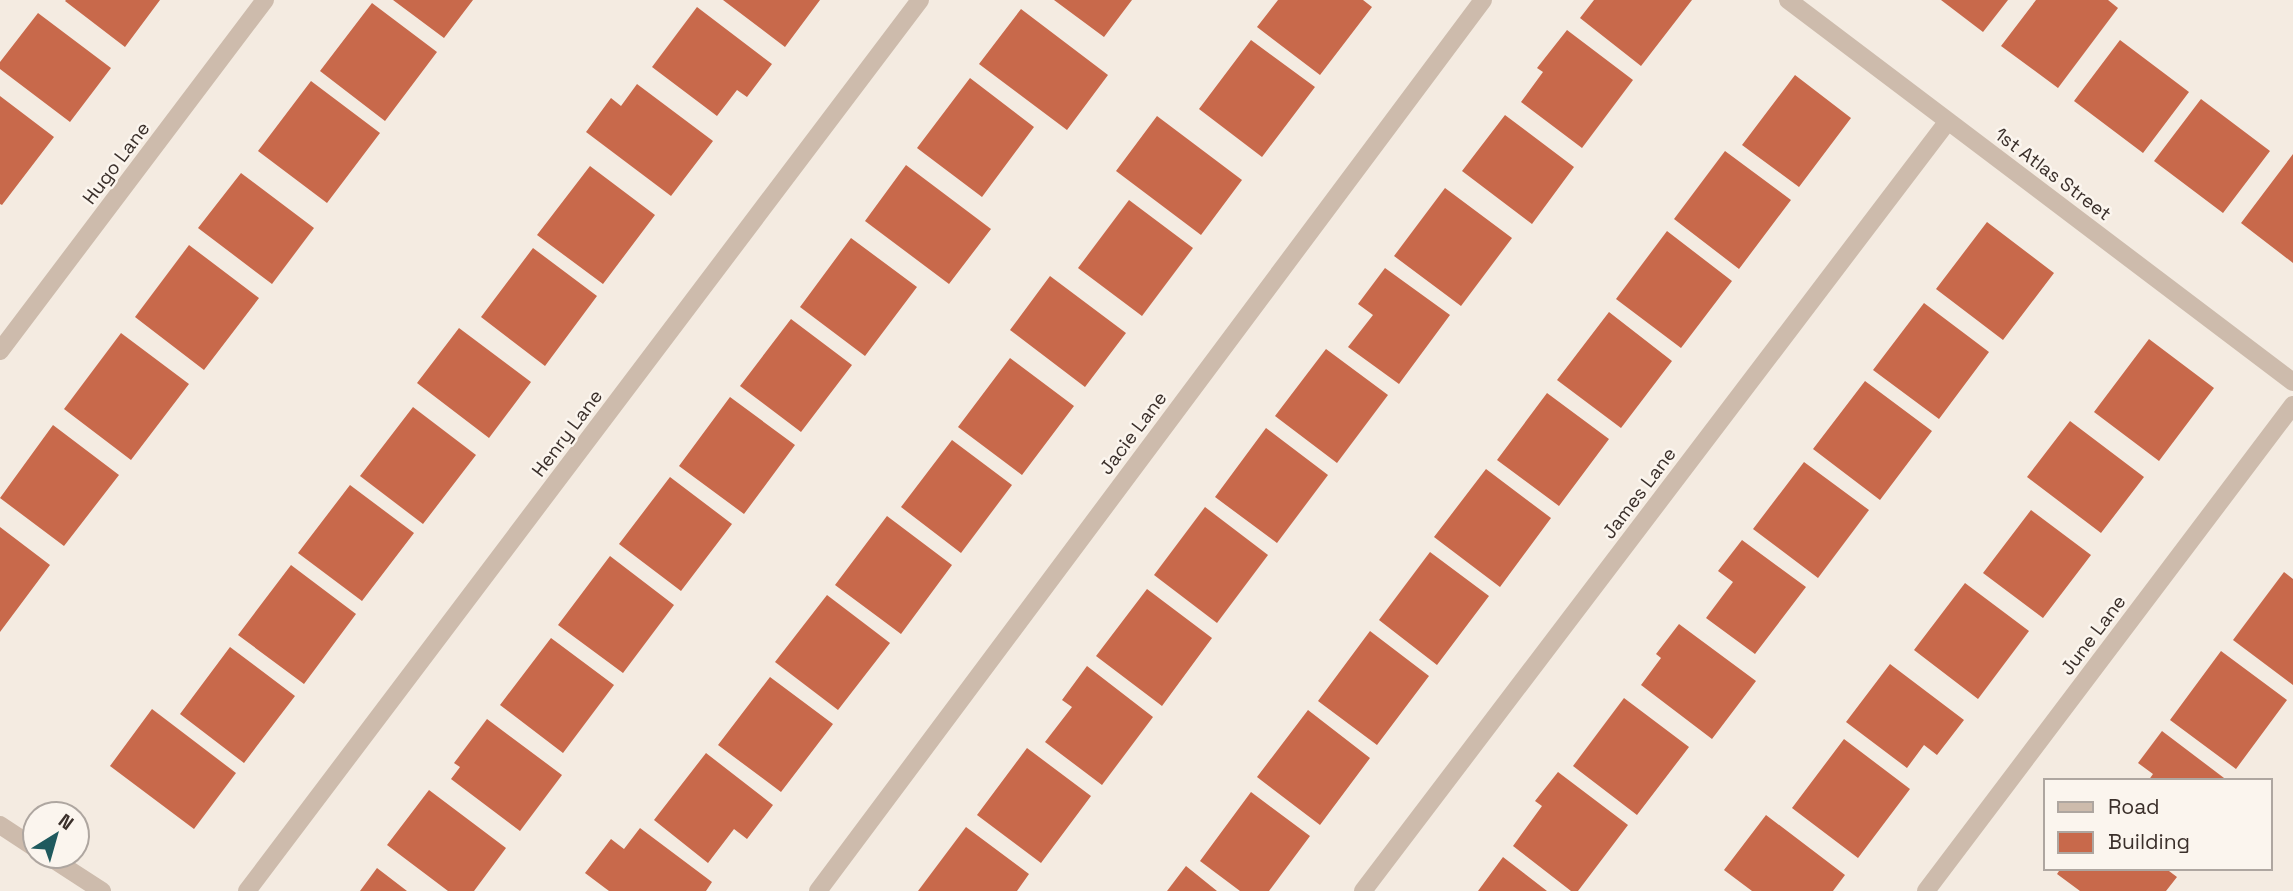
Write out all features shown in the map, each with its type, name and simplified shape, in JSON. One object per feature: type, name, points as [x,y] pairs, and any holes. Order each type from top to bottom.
[{"type":"street","name":"Hugo Lane","points":[[0,351],[265,0]]},
{"type":"street","name":"Henry Lane","points":[[247,891],[920,0]]},
{"type":"street","name":"Jacie Lane","points":[[818,891],[1483,0]]},
{"type":"street","name":"1st Atlas Street","points":[[1788,0],[2293,382]]},
{"type":"street","name":"James Lane","points":[[1363,891],[1948,121]]},
{"type":"street","name":"June Lane","points":[[1926,891],[2293,405]]},
{"type":"street","points":[[0,825],[21,839]]},
{"type":"street","points":[[70,870],[102,891]]},
{"type":"building","points":[[66,0],[160,0],[125,47]]},
{"type":"building","points":[[393,0],[473,0],[444,38]]},
{"type":"building","points":[[723,0],[820,0],[785,47]]},
{"type":"building","points":[[1054,0],[1132,0],[1104,37]]},
{"type":"building","points":[[1278,0],[1363,0],[1372,7],[1320,75],[1257,27]]},
{"type":"building","points":[[1594,0],[1692,0],[1641,66],[1580,18]]},
{"type":"building","points":[[1941,0],[2008,0],[1983,32]]},
{"type":"building","points":[[2036,0],[2108,0],[2118,8],[2058,88],[2001,46]]},
{"type":"building","points":[[372,3],[437,52],[385,121],[320,71]]},
{"type":"building","points":[[697,7],[772,64],[747,97],[737,90],[717,116],[652,67]]},
{"type":"building","points":[[1021,9],[1108,75],[1067,130],[979,64]]},
{"type":"building","points":[[38,13],[111,68],[70,122],[0,69],[0,62]]},
{"type":"building","points":[[1567,30],[1633,80],[1582,148],[1521,102],[1543,72],[1537,68]]},
{"type":"building","points":[[1251,40],[1315,87],[1262,157],[1199,109]]},
{"type":"building","points":[[2120,40],[2189,92],[2143,153],[2074,101]]},
{"type":"building","points":[[1795,75],[1851,118],[1799,187],[1742,145]]},
{"type":"building","points":[[970,78],[1034,127],[982,197],[917,148]]},
{"type":"building","points":[[311,81],[380,133],[327,203],[258,151]]},
{"type":"building","points":[[637,84],[713,141],[671,196],[586,132],[611,98],[621,106]]},
{"type":"building","points":[[0,96],[54,137],[2,205],[0,204]]},
{"type":"building","points":[[2201,99],[2270,151],[2223,213],[2154,161]]},
{"type":"building","points":[[1505,115],[1574,167],[1532,224],[1462,171]]},
{"type":"building","points":[[1157,116],[1242,180],[1201,235],[1116,171]]},
{"type":"building","points":[[1725,151],[1791,200],[1739,269],[1674,219]]},
{"type":"building","points":[[2293,154],[2293,263],[2241,223]]},
{"type":"building","points":[[906,165],[991,229],[949,284],[865,221]]},
{"type":"building","points":[[590,166],[655,215],[603,284],[537,235]]},
{"type":"building","points":[[241,173],[314,228],[272,284],[198,228]]},
{"type":"building","points":[[1445,188],[1512,238],[1461,306],[1394,256]]},
{"type":"building","points":[[1129,200],[1193,248],[1142,316],[1078,268]]},
{"type":"building","points":[[1987,222],[2054,273],[2003,340],[1936,289]]},
{"type":"building","points":[[1667,231],[1732,281],[1681,348],[1616,299]]},
{"type":"building","points":[[851,238],[917,287],[865,356],[800,307]]},
{"type":"building","points":[[189,245],[259,298],[204,370],[135,317]]},
{"type":"building","points":[[533,248],[597,296],[545,366],[481,317]]},
{"type":"building","points":[[1385,268],[1450,315],[1399,384],[1348,347],[1373,315],[1358,304]]},
{"type":"building","points":[[1050,276],[1126,333],[1085,387],[1010,330]]},
{"type":"building","points":[[1924,303],[1989,352],[1939,419],[1873,370]]},
{"type":"building","points":[[1609,312],[1672,361],[1621,428],[1557,380]]},
{"type":"building","points":[[791,319],[852,365],[801,432],[740,386]]},
{"type":"building","points":[[459,328],[531,382],[489,438],[417,383]]},
{"type":"building","points":[[121,333],[189,384],[131,460],[64,409]]},
{"type":"building","points":[[2149,339],[2214,388],[2159,461],[2094,412]]},
{"type":"building","points":[[1326,349],[1388,395],[1337,463],[1275,416]]},
{"type":"building","points":[[1010,358],[1074,406],[1022,475],[958,427]]},
{"type":"building","points":[[1865,381],[1932,431],[1880,500],[1813,449]]},
{"type":"building","points":[[1547,393],[1609,439],[1559,506],[1497,460]]},
{"type":"building","points":[[730,397],[795,445],[744,514],[679,466]]},
{"type":"building","points":[[413,407],[476,455],[423,524],[360,476]]},
{"type":"building","points":[[2070,421],[2144,477],[2101,533],[2027,477]]},
{"type":"building","points":[[53,425],[119,475],[64,546],[0,498]]},
{"type":"building","points":[[1266,428],[1328,475],[1277,543],[1215,497]]},
{"type":"building","points":[[952,440],[1012,485],[961,553],[901,507]]},
{"type":"building","points":[[1804,462],[1869,510],[1818,578],[1753,529]]},
{"type":"building","points":[[1486,469],[1551,518],[1500,587],[1434,537]]},
{"type":"building","points":[[670,477],[732,524],[681,591],[619,544]]},
{"type":"building","points":[[350,485],[414,533],[362,601],[298,553]]},
{"type":"building","points":[[1205,507],[1268,555],[1217,623],[1154,575]]},
{"type":"building","points":[[2031,510],[2091,555],[2043,618],[1983,573]]},
{"type":"building","points":[[887,516],[952,565],[901,634],[835,585]]},
{"type":"building","points":[[0,527],[50,565],[0,632]]},
{"type":"building","points":[[1742,540],[1806,587],[1755,654],[1706,618],[1733,582],[1718,571]]},
{"type":"building","points":[[1430,552],[1489,596],[1437,665],[1379,620]]},
{"type":"building","points":[[610,556],[674,605],[623,673],[558,625]]},
{"type":"building","points":[[291,565],[356,614],[304,684],[238,635]]},
{"type":"building","points":[[2284,572],[2293,579],[2293,685],[2233,640]]},
{"type":"building","points":[[1965,583],[2029,631],[1978,699],[1914,650]]},
{"type":"building","points":[[1147,589],[1212,638],[1162,706],[1096,656]]},
{"type":"building","points":[[827,595],[890,643],[838,710],[775,662]]},
{"type":"building","points":[[1679,624],[1756,681],[1712,739],[1641,685],[1661,658],[1656,654]]},
{"type":"building","points":[[1370,631],[1429,676],[1377,745],[1318,701]]},
{"type":"building","points":[[551,638],[614,685],[563,753],[500,705]]},
{"type":"building","points":[[230,647],[295,696],[244,763],[180,714]]},
{"type":"building","points":[[2221,651],[2287,700],[2236,769],[2170,720]]},
{"type":"building","points":[[1890,664],[1964,720],[1937,755],[1924,745],[1907,768],[1846,722]]},
{"type":"building","points":[[1087,666],[1153,717],[1102,785],[1045,742],[1072,707],[1062,700]]},
{"type":"building","points":[[770,677],[833,724],[781,792],[718,745]]},
{"type":"building","points":[[1624,698],[1689,747],[1637,815],[1573,766]]},
{"type":"building","points":[[152,709],[236,773],[194,829],[110,766]]},
{"type":"building","points":[[1308,710],[1370,758],[1320,825],[1257,777]]},
{"type":"building","points":[[487,719],[562,775],[520,831],[451,779],[460,767],[454,763]]},
{"type":"building","points":[[2162,731],[2225,779],[2149,779],[2153,774],[2138,763]]},
{"type":"building","points":[[1844,739],[1910,789],[1858,858],[1792,808]]},
{"type":"building","points":[[1027,748],[1091,796],[1041,863],[977,815]]},
{"type":"building","points":[[706,753],[773,805],[747,839],[734,829],[708,863],[654,820]]},
{"type":"building","points":[[1558,772],[1628,825],[1578,891],[1571,891],[1513,846],[1542,806],[1535,801]]},
{"type":"building","points":[[429,790],[506,848],[474,891],[448,891],[387,845]]},
{"type":"building","points":[[1251,792],[1310,836],[1269,891],[1240,891],[1200,861]]},
{"type":"building","points":[[1766,815],[1845,875],[1833,891],[1752,891],[1724,870]]},
{"type":"building","points":[[966,827],[1029,874],[1017,891],[918,891]]},
{"type":"building","points":[[640,828],[712,882],[706,891],[609,891],[585,873],[611,839],[624,849]]},
{"type":"building","points":[[1503,857],[1547,891],[1478,891]]},
{"type":"building","points":[[1186,866],[1217,891],[1167,891]]},
{"type":"building","points":[[377,868],[407,891],[360,891]]},
{"type":"building","points":[[2060,870],[2168,870],[2177,877],[2166,891],[2080,891],[2057,874]]}]
